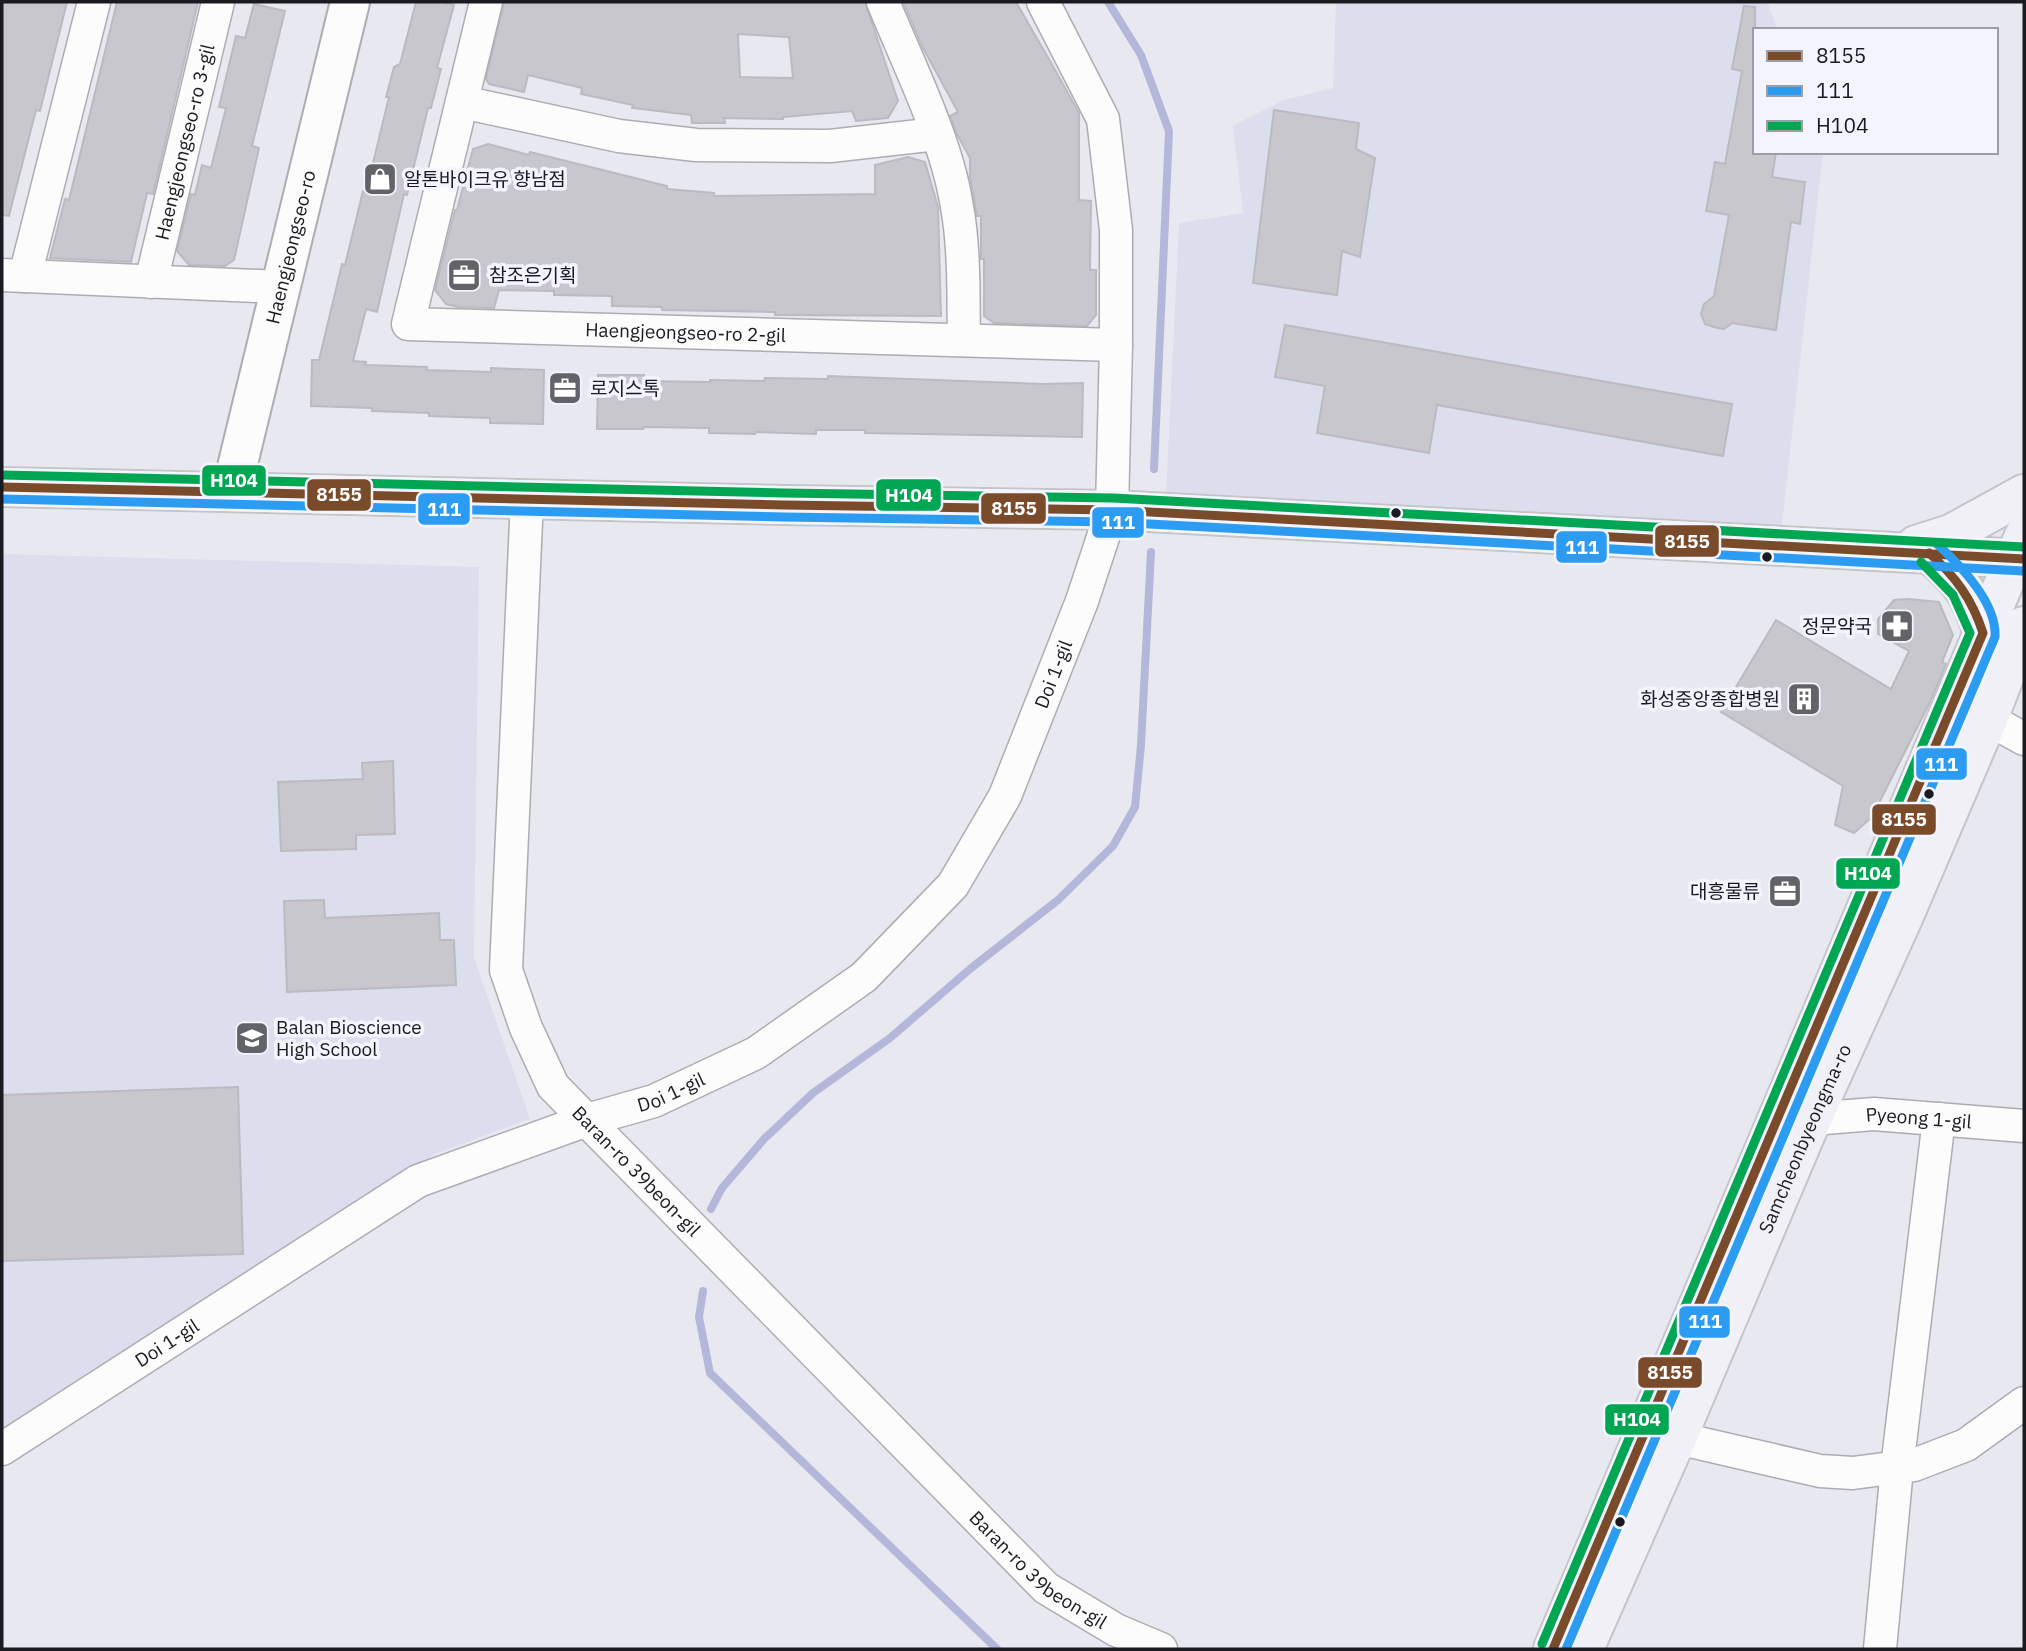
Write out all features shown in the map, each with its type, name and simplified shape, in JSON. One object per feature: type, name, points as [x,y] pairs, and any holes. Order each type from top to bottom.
[{"type":"main road","points":[[2,487],[1112,510],[1913,552],[2021,550]]},
{"type":"main road","points":[[1913,552],[2024,494]]},
{"type":"main road","name":"Samcheonbyeongma-ro","points":[[1553,1649],[1983,633],[2021,550]]},
{"type":"main road","points":[[1913,552],[1964,587],[1973,603],[1983,633]]},
{"type":"main road","name":"Samcheonbyeongma-ro","points":[[1584,1649],[1812,1119],[1903,918],[1988,719],[2024,626]]},
{"type":"street","points":[[94,2],[14,276],[281,287]]},
{"type":"street","name":"Haengjeongseo-ro 3-gil","points":[[151,282],[218,2]]},
{"type":"street","name":"Haengjeongseo-ro","points":[[231,492],[350,2]]},
{"type":"street","points":[[486,2],[462,102],[619,136],[696,145],[830,146],[937,134]]},
{"type":"street","points":[[883,2],[937,134],[956,198],[963,242],[964,340]]},
{"type":"street","points":[[1043,2],[1103,119],[1116,230],[1112,510]]},
{"type":"street","name":"Haengjeongseo-ro 2-gil","points":[[462,102],[408,324],[1116,345]]},
{"type":"street","name":"Baran-ro 39beon-gil","points":[[527,499],[506,970],[526,1028],[553,1086],[1046,1588],[1116,1630],[1161,1649]]},
{"type":"street","name":"Doi 1-gil","points":[[2,1449],[418,1181],[587,1120],[654,1101],[756,1054],[864,977],[953,886],[1005,796],[1082,601],[1112,510]]},
{"type":"street","points":[[1988,719],[2024,738]]},
{"type":"street","name":"Pyeong 1-gil","points":[[1812,1119],[1874,1114],[2024,1126]]},
{"type":"street","points":[[1880,1649],[1897,1468],[1939,1119]]},
{"type":"street","points":[[1677,1438],[1820,1471],[1853,1472],[1897,1468],[1914,1465],[1966,1446],[2024,1403]]},
{"type":"shaded area","points":[[1336,2],[1768,4],[1777,28],[1753,28],[1753,154],[1823,154],[1782,525],[1166,494],[1179,223],[1243,213],[1233,126],[1284,100],[1333,88]]},
{"type":"shaded area","name":"Balan Bioscience High School","points":[[2,554],[479,567],[474,957],[530,1119],[435,1154],[2,1436]]},
{"type":"building","points":[[2,2],[67,2],[40,111],[36,110],[9,216],[2,215]]},
{"type":"building","points":[[117,2],[198,2],[153,194],[147,193],[131,262],[50,258],[65,199],[69,200]]},
{"type":"building","points":[[416,2],[454,5],[437,68],[441,69],[431,108],[428,108],[407,195],[404,194],[377,312],[366,309],[353,361],[366,362],[365,365],[427,367],[427,370],[544,370],[543,424],[490,423],[490,418],[311,406],[312,360],[319,360],[342,264],[345,265],[363,191],[366,192],[394,67],[400,64]]},
{"type":"building","points":[[504,2],[865,2],[898,101],[888,118],[856,121],[852,111],[783,119],[724,118],[725,123],[692,123],[691,115],[632,108],[633,105],[581,94],[582,88],[528,75],[524,92],[489,84],[486,79]],"holes":[[[738,34],[789,37],[793,78],[740,77]]]},
{"type":"building","points":[[903,2],[1016,2],[1050,61],[1079,113],[1079,200],[1091,201],[1090,270],[1096,270],[1096,315],[1087,326],[994,323],[984,316],[981,216],[977,216],[970,177],[970,158],[950,116],[958,112],[923,48]]},
{"type":"building","points":[[254,4],[285,11],[252,146],[259,148],[234,260],[225,266],[189,265],[177,251],[191,194],[195,195],[202,165],[211,168],[226,108],[219,107],[236,36],[245,38]]},
{"type":"building","points":[[1744,6],[1755,7],[1753,154],[1776,154],[1772,177],[1805,182],[1800,224],[1791,222],[1776,330],[1732,323],[1724,329],[1717,328],[1705,324],[1701,314],[1704,304],[1714,296],[1729,215],[1706,211],[1715,162],[1725,164],[1742,71],[1732,69]]},
{"type":"building","points":[[1274,110],[1359,123],[1356,149],[1375,158],[1360,257],[1342,251],[1337,295],[1253,283]]},
{"type":"building","points":[[488,144],[667,186],[667,189],[714,193],[714,196],[875,194],[875,165],[908,157],[925,162],[938,207],[941,316],[775,315],[775,312],[662,310],[662,307],[612,306],[612,296],[554,295],[554,291],[499,290],[494,308],[446,304],[435,290],[455,210],[473,149]]},
{"type":"building","points":[[1285,325],[1732,404],[1723,456],[1437,405],[1429,453],[1317,433],[1325,386],[1275,377]]},
{"type":"building","points":[[598,375],[644,375],[643,381],[764,381],[765,378],[828,379],[828,376],[1083,383],[1082,437],[865,433],[865,430],[816,430],[816,434],[755,434],[709,433],[709,428],[597,429]]},
{"type":"building","points":[[1894,600],[1939,602],[1953,635],[1942,662],[1946,664],[1931,700],[1872,817],[1854,833],[1835,825],[1843,786],[1721,712],[1776,620],[1891,689],[1909,651],[1878,634],[1878,619]]},
{"type":"building","points":[[393,761],[395,834],[356,835],[356,849],[281,851],[278,782],[363,779],[362,763]]},
{"type":"building","points":[[324,900],[325,918],[439,913],[440,940],[454,940],[456,985],[287,992],[284,901]]},
{"type":"building","points":[[238,1087],[243,1254],[2,1261],[2,1095]]},
{"type":"waterway","points":[[1108,2],[1141,55],[1169,131],[1154,469]]},
{"type":"waterway","points":[[711,1209],[722,1188],[764,1139],[813,1093],[890,1038],[970,969],[1058,900],[1113,846],[1135,807],[1141,745],[1151,552]]},
{"type":"waterway","points":[[703,1291],[699,1317],[710,1373],[997,1649]]},
{"type":"transit line","name":"H104","points":[[2,475],[1113,498],[2024,547]]},
{"type":"transit line","name":"8155","points":[[2,487],[1112,510],[2024,559]]},
{"type":"transit line","name":"111","points":[[2,499],[1112,522],[2023,571]]},
{"type":"transit line","name":"111","points":[[1566,1649],[1995,637],[1994,624],[1984,598],[1966,574],[1937,544]]},
{"type":"transit line","name":"8155","points":[[1553,1649],[1983,633],[1962,589],[1929,553]]},
{"type":"transit line","name":"H104","points":[[1542,1644],[1970,633],[1953,595],[1921,562]]},
{"type":"place","name":"알톤바이크유 향남점","points":[[380,179]]},
{"type":"place","name":"참조은기획","points":[[464,275]]},
{"type":"place","name":"로지스톡","points":[[565,388]]},
{"type":"place","name":"정문약국","points":[[1897,626]]},
{"type":"place","name":"화성중앙종합병원","points":[[1804,699]]},
{"type":"place","name":"대흥물류","points":[[1785,891]]},
{"type":"place","name":"Balan Bioscience High School","points":[[252,1038]]}]
